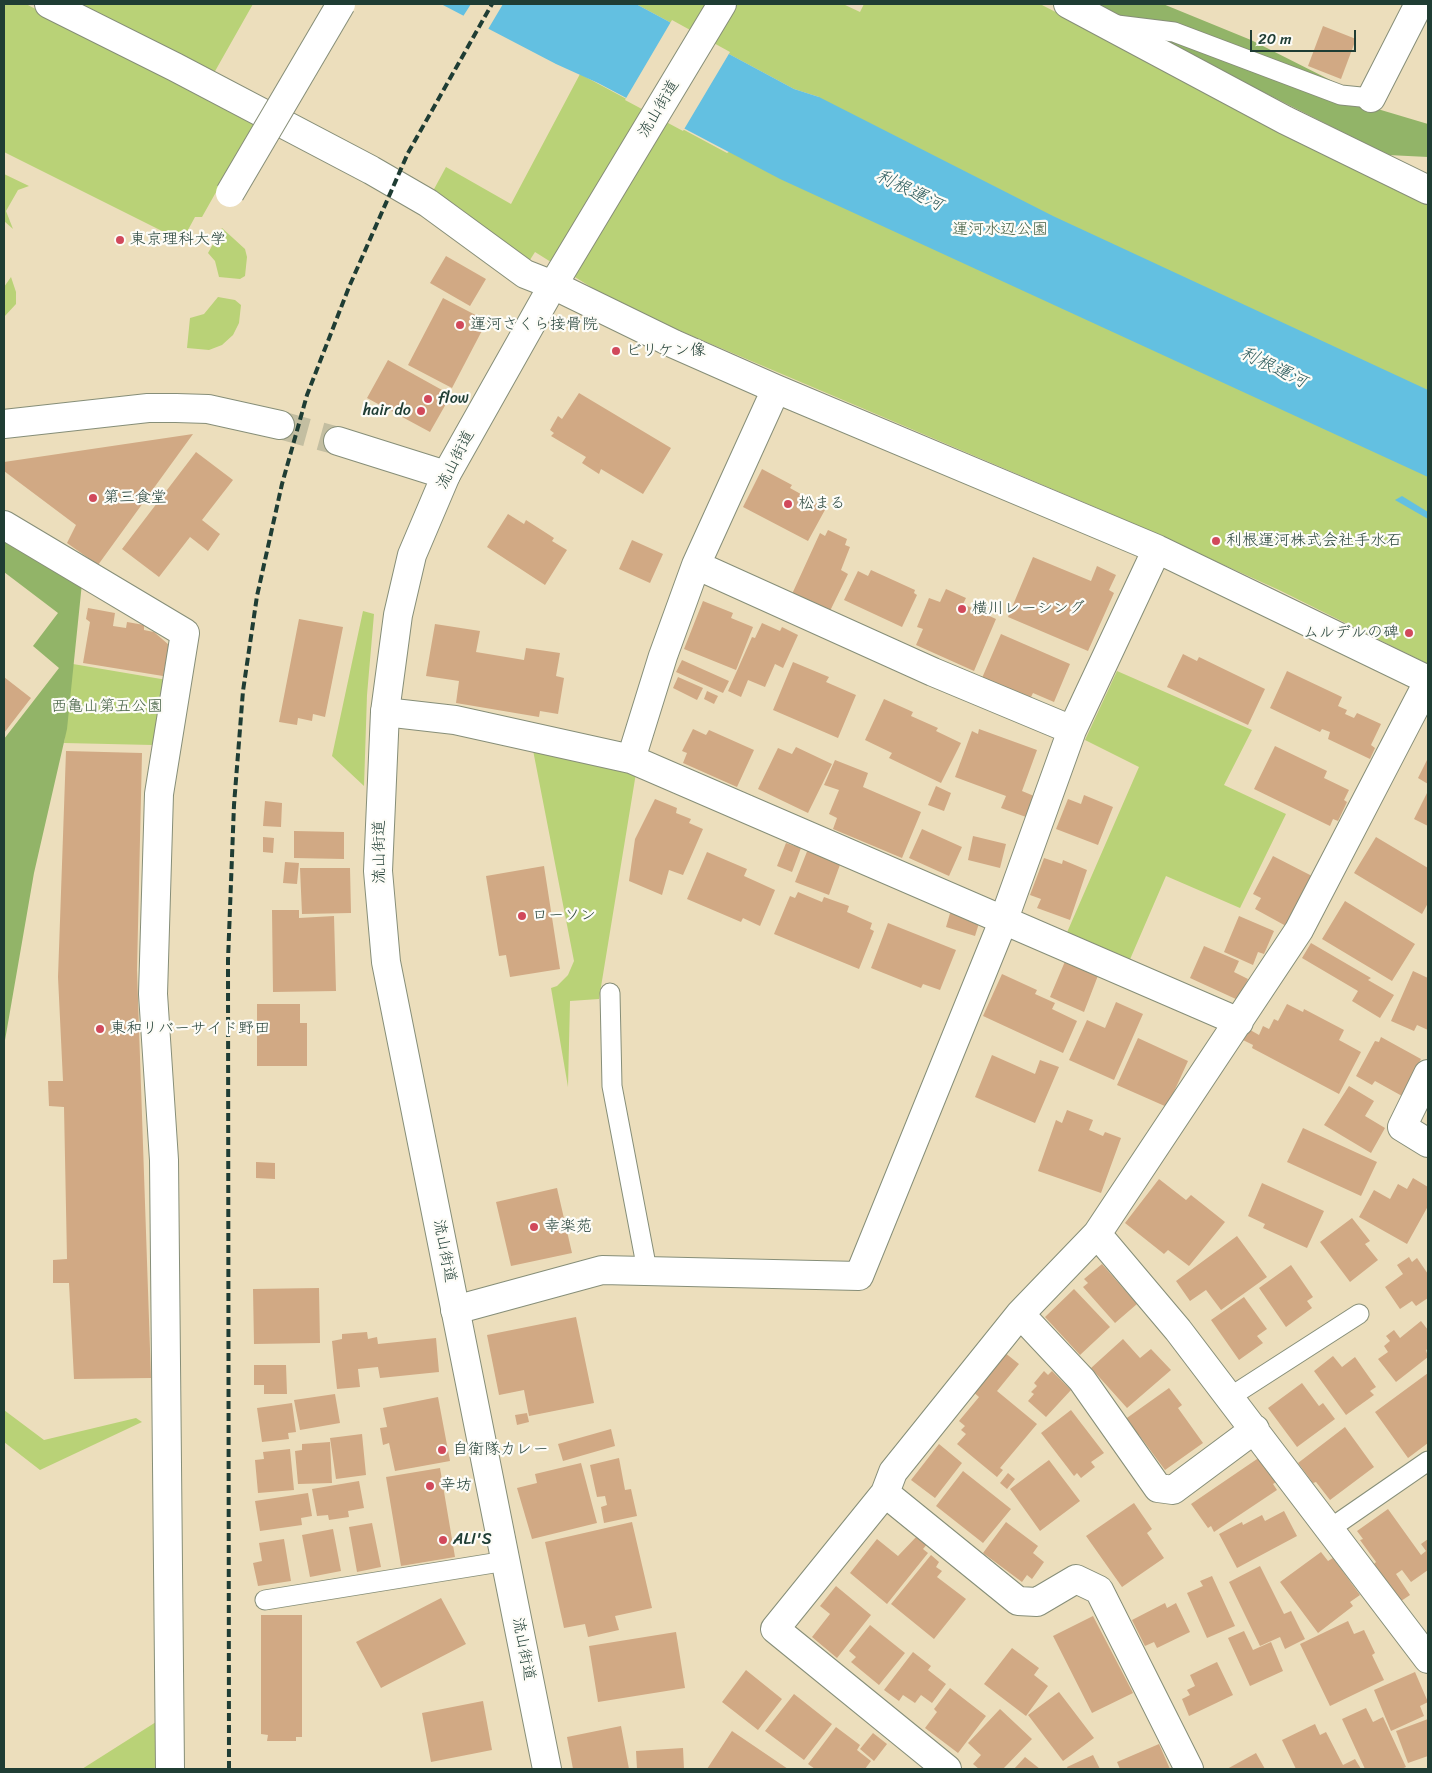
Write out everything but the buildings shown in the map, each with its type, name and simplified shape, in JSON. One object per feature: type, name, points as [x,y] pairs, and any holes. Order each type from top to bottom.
[{"type":"street","points":[[49,4],[371,170],[428,203],[526,274],[558,277],[674,344],[776,389],[1157,549],[1428,681],[1299,930],[1097,1234],[1020,1314],[893,1472],[885,1493],[775,1629],[947,1769]]},
{"type":"street","points":[[230,193],[341,4]]},
{"type":"street","name":"流山街道","points":[[546,1769],[386,962],[378,871],[385,712],[398,615],[412,555],[446,475],[558,277],[722,4]]},
{"type":"street","points":[[1068,4],[1294,124],[1428,190]]},
{"type":"street","points":[[1371,98],[1418,4]]},
{"type":"street","points":[[631,759],[663,656],[696,565],[776,389]]},
{"type":"street","points":[[4,424],[83,414],[148,408],[176,408],[208,409],[280,425]]},
{"type":"street","points":[[338,441],[446,475]]},
{"type":"street","points":[[4,525],[186,633],[159,794],[153,994],[164,1160],[170,1769]]},
{"type":"street","points":[[455,1310],[602,1270],[859,1276],[1004,919],[1072,730],[1157,549]]},
{"type":"street","points":[[696,565],[933,672],[1072,730]]},
{"type":"street","points":[[385,712],[455,720],[631,759],[1239,1022]]},
{"type":"street","points":[[1428,1074],[1402,1127],[1428,1143]]},
{"type":"street","points":[[1097,1234],[1172,1322],[1331,1528],[1428,1659]]},
{"type":"street","points":[[1020,1314],[1082,1380],[1158,1488],[1173,1490],[1255,1429]]},
{"type":"street","points":[[885,1493],[1018,1601],[1037,1602],[1076,1579],[1099,1590],[1189,1769]]},
{"type":"lane","points":[[1104,24],[1174,32],[1341,95],[1371,98]]},
{"type":"lane","points":[[610,993],[612,1086],[647,1270]]},
{"type":"lane","points":[[1230,1397],[1359,1314]]},
{"type":"lane","points":[[1331,1528],[1428,1461]]},
{"type":"lane","points":[[265,1600],[506,1561]]},
{"type":"green space","points":[[4,4],[26,4],[255,123],[202,217],[195,217],[182,241],[4,152]]},
{"type":"green space","points":[[77,4],[253,4],[214,73]]},
{"type":"green space","name":"運河水辺公園","points":[[636,4],[843,4],[860,12],[864,4],[1040,4],[1428,203],[1428,664],[1279,590],[1116,516],[650,318],[594,289],[535,252],[528,263],[461,209],[433,191],[446,167],[511,204],[580,74],[727,153],[819,97],[794,89]]},
{"type":"green space","points":[[1097,4],[1163,4],[1251,40],[1352,91],[1127,20]]},
{"type":"green space","points":[[1177,38],[1335,103],[1381,110],[1428,124],[1428,157],[1388,155],[1166,43]]},
{"type":"green space","points":[[4,174],[29,186],[18,190],[6,211],[13,229],[4,221]]},
{"type":"green space","points":[[222,228],[245,249],[247,257],[245,276],[240,279],[219,277],[215,261],[208,253]]},
{"type":"green space","points":[[11,277],[16,292],[16,304],[4,317],[4,287]]},
{"type":"green space","points":[[218,297],[235,300],[241,305],[239,323],[233,335],[222,345],[209,350],[187,348],[190,318],[204,314]]},
{"type":"green space","points":[[4,535],[82,583],[67,729],[34,873],[4,1046],[4,739],[59,668],[33,646],[58,613],[4,572]]},
{"type":"green space","points":[[363,611],[374,614],[367,695],[364,786],[332,756]]},
{"type":"green space","name":"西亀山第五公園","points":[[73,664],[167,680],[153,745],[64,743]]},
{"type":"green space","points":[[1117,671],[1252,730],[1224,785],[1286,814],[1240,908],[1166,876],[1128,964],[1065,937],[1139,767],[1085,740]]},
{"type":"green space","points":[[532,745],[636,773],[599,999],[570,1001],[568,1087],[551,988],[557,986],[568,975],[574,961]]},
{"type":"green space","points":[[4,1410],[44,1440],[136,1418],[142,1422],[40,1470],[4,1442]]},
{"type":"green space","points":[[156,1722],[156,1769],[82,1769]]},
{"type":"water","name":"利根運河","points":[[441,4],[636,4],[794,89],[819,97],[1053,216],[1428,390],[1428,477],[780,179],[598,83],[556,64]]},
{"type":"water","points":[[1402,496],[1428,512],[1428,519],[1395,500]]},
{"type":"pier","points":[[471,4],[503,4],[487,31],[462,18]]},
{"type":"pier","points":[[672,20],[730,52],[683,131],[625,100]]},
{"type":"tunnel","points":[[280,425],[338,441]]},
{"type":"railway","points":[[229,1769],[228,960],[234,805],[243,691],[257,596],[282,484],[307,395],[349,287],[408,153],[492,4]]},
{"type":"place","name":"東京理科大学","points":[[120,240]]},
{"type":"place","name":"運河さくら接骨院","points":[[460,325]]},
{"type":"place","name":"ビリケン像","points":[[616,351]]},
{"type":"place","name":"flow","points":[[428,399]]},
{"type":"place","name":"hair do","points":[[421,411]]},
{"type":"place","name":"第三食堂","points":[[93,498]]},
{"type":"place","name":"松まる","points":[[788,504]]},
{"type":"place","name":"利根運河株式会社手水石","points":[[1216,541]]},
{"type":"place","name":"横川レーシング","points":[[962,609]]},
{"type":"place","name":"ムルデルの碑","points":[[1409,633]]},
{"type":"place","name":"ローソン","points":[[522,916]]},
{"type":"place","name":"東和リバーサイド野田","points":[[100,1029]]},
{"type":"place","name":"幸楽苑","points":[[534,1227]]},
{"type":"place","name":"自衛隊カレー","points":[[442,1450]]},
{"type":"place","name":"辛坊","points":[[430,1486]]},
{"type":"place","name":"ALI'S","points":[[443,1540]]}]
